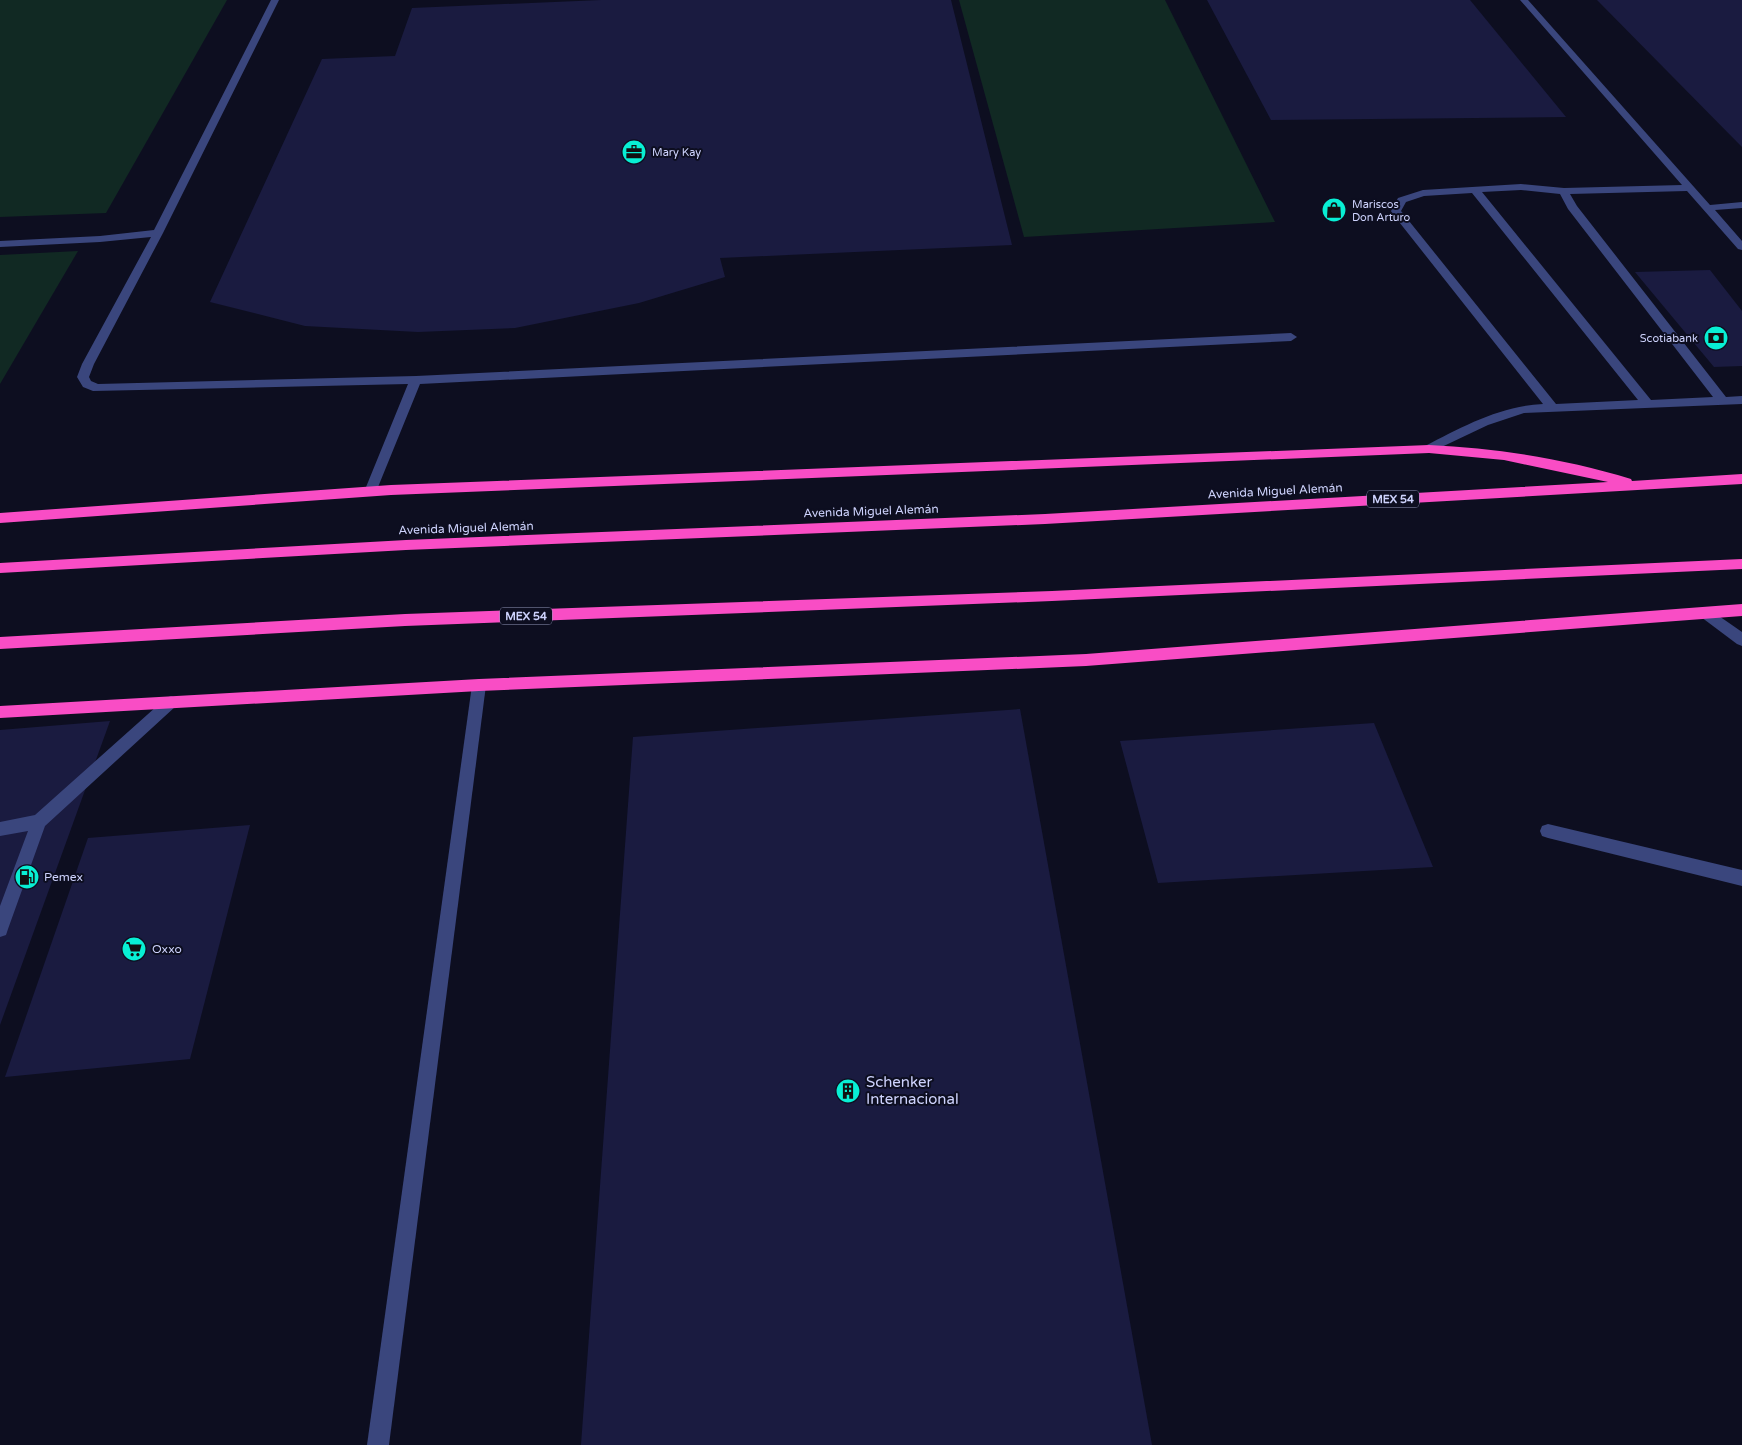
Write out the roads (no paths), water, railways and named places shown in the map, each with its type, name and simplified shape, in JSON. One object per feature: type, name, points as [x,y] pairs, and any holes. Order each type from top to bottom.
[{"type":"highway","points":[[0,518],[370,492],[1429,449],[1461,450],[1560,464],[1640,485]]},
{"type":"highway","name":"Avenida Miguel Alemán","points":[[0,568],[406,545],[1045,519],[1742,479]]},
{"type":"highway","name":"MEX 54","points":[[0,643],[405,620],[1052,596],[1742,564]]},
{"type":"highway","points":[[0,712],[479,685],[1086,660],[1742,610]]},
{"type":"lane","points":[[275,0],[158,233],[88,364],[84,377],[87,384],[97,388],[416,380],[1291,337]]},
{"type":"lane","points":[[1524,0],[1742,248]]},
{"type":"lane","points":[[1551,406],[1396,211],[1402,200],[1423,193],[1520,188],[1564,191],[1689,188]]},
{"type":"lane","points":[[1476,191],[1647,403]]},
{"type":"lane","points":[[1564,191],[1572,207],[1724,401]]},
{"type":"lane","points":[[1707,208],[1742,205]]},
{"type":"lane","points":[[0,244],[100,239],[158,233]]},
{"type":"lane","points":[[370,492],[416,380]]},
{"type":"lane","points":[[1429,449],[1492,419],[1523,408],[1742,400]]},
{"type":"lane","points":[[1706,613],[1742,640]]},
{"type":"lane","points":[[378,1445],[479,685]]},
{"type":"lane","points":[[0,929],[39,822],[171,702]]},
{"type":"lane","points":[[0,828],[39,822]]},
{"type":"lane","points":[[1548,830],[1742,878]]},
{"type":"place","name":"Mary Kay","points":[[634,152]]},
{"type":"place","name":"Mariscos Don Arturo","points":[[1334,210]]},
{"type":"place","name":"Scotiabank","points":[[1716,338]]},
{"type":"place","name":"Pemex","points":[[27,877]]},
{"type":"place","name":"Oxxo","points":[[134,949]]},
{"type":"place","name":"Schenker Internacional","points":[[848,1091]]}]
